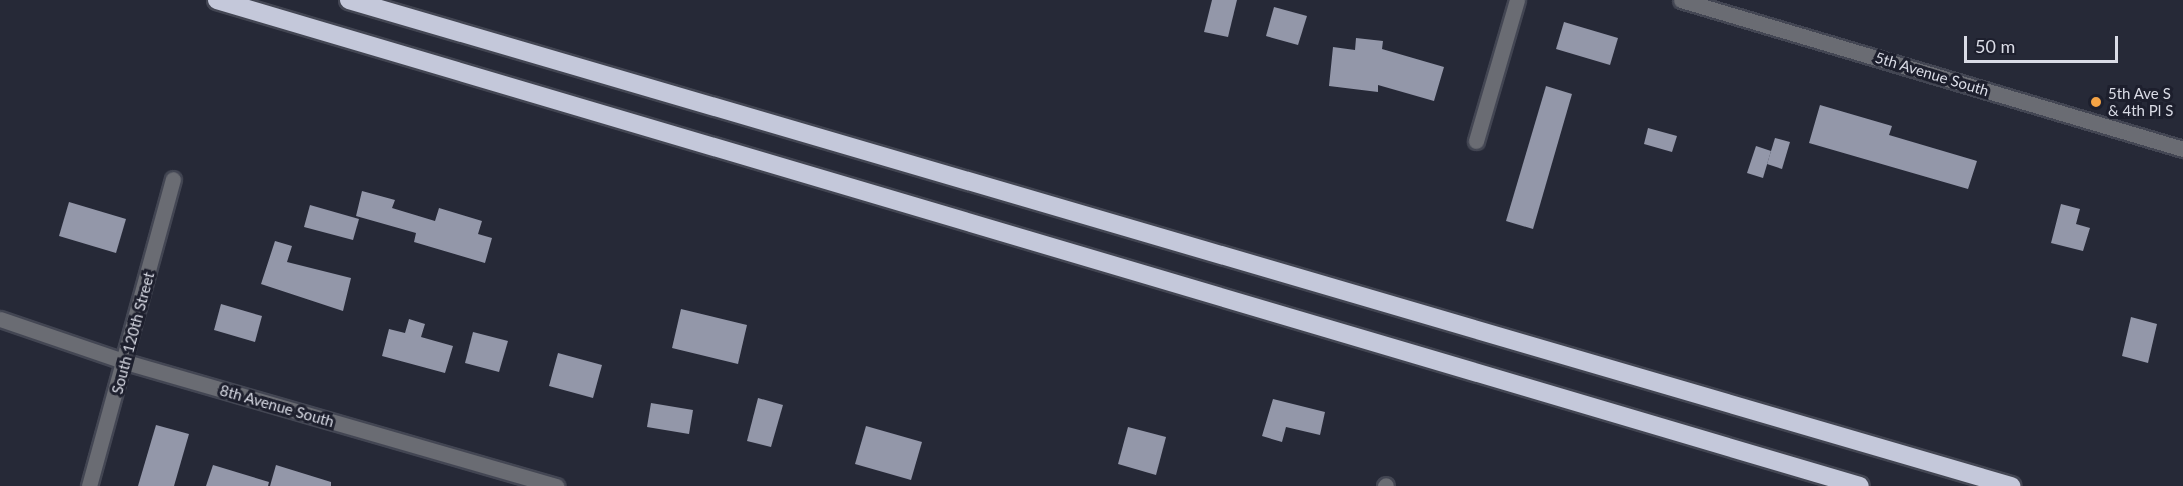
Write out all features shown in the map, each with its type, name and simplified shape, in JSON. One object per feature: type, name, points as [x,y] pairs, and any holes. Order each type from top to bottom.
[{"type":"highway","points":[[217,0],[1860,486]]},
{"type":"highway","points":[[349,0],[2011,486]]},
{"type":"street","points":[[1476,141],[1517,0]]},
{"type":"street","name":"5th Avenue South","points":[[1681,0],[2183,149]]},
{"type":"street","name":"South 120th Street","points":[[89,486],[126,362],[173,179]]},
{"type":"street","name":"8th Avenue South","points":[[0,319],[126,362],[555,486]]},
{"type":"building","points":[[1212,0],[1237,0],[1228,37],[1204,32]]},
{"type":"building","points":[[1274,7],[1307,16],[1298,45],[1266,36]]},
{"type":"building","points":[[1564,22],[1618,38],[1610,65],[1556,49]]},
{"type":"building","points":[[1356,38],[1383,41],[1382,49],[1444,67],[1434,101],[1378,85],[1378,92],[1329,86],[1333,47],[1355,50]]},
{"type":"building","points":[[1546,86],[1572,94],[1533,229],[1506,221]]},
{"type":"building","points":[[1820,105],[1892,126],[1889,135],[1977,161],[1968,189],[1809,143]]},
{"type":"building","points":[[1648,128],[1677,136],[1672,152],[1644,144]]},
{"type":"building","points":[[1775,138],[1790,142],[1782,169],[1767,164]]},
{"type":"building","points":[[1756,146],[1771,151],[1763,178],[1747,173]]},
{"type":"building","points":[[362,191],[395,200],[392,208],[435,221],[439,208],[482,221],[478,234],[492,238],[485,263],[414,242],[416,233],[356,216]]},
{"type":"building","points":[[69,202],[126,219],[116,253],[59,236]]},
{"type":"building","points":[[2061,204],[2080,209],[2076,224],[2090,228],[2083,251],[2051,243]]},
{"type":"building","points":[[310,205],[359,219],[353,240],[304,227]]},
{"type":"building","points":[[275,241],[292,246],[287,262],[351,278],[343,311],[261,284]]},
{"type":"building","points":[[221,304],[262,316],[255,342],[214,330]]},
{"type":"building","points":[[681,309],[747,325],[738,364],[672,348]]},
{"type":"building","points":[[2131,317],[2157,324],[2148,363],[2122,356]]},
{"type":"building","points":[[409,319],[425,324],[421,337],[453,346],[445,373],[382,356],[389,329],[405,333]]},
{"type":"building","points":[[473,332],[508,341],[499,372],[465,363]]},
{"type":"building","points":[[558,353],[602,365],[593,398],[549,386]]},
{"type":"building","points":[[758,398],[783,405],[771,447],[747,441]]},
{"type":"building","points":[[1273,399],[1325,412],[1320,435],[1286,427],[1282,442],[1262,436]]},
{"type":"building","points":[[651,403],[693,410],[689,434],[647,427]]},
{"type":"building","points":[[156,425],[189,434],[174,486],[138,486]]},
{"type":"building","points":[[866,426],[922,442],[911,480],[855,464]]},
{"type":"building","points":[[1128,427],[1166,437],[1156,475],[1118,464]]},
{"type":"building","points":[[213,465],[269,482],[268,486],[206,486]]},
{"type":"building","points":[[276,465],[331,482],[331,486],[270,486]]},
{"type":"place","name":"5th Ave S & 4th Pl S","points":[[2096,102]]}]
